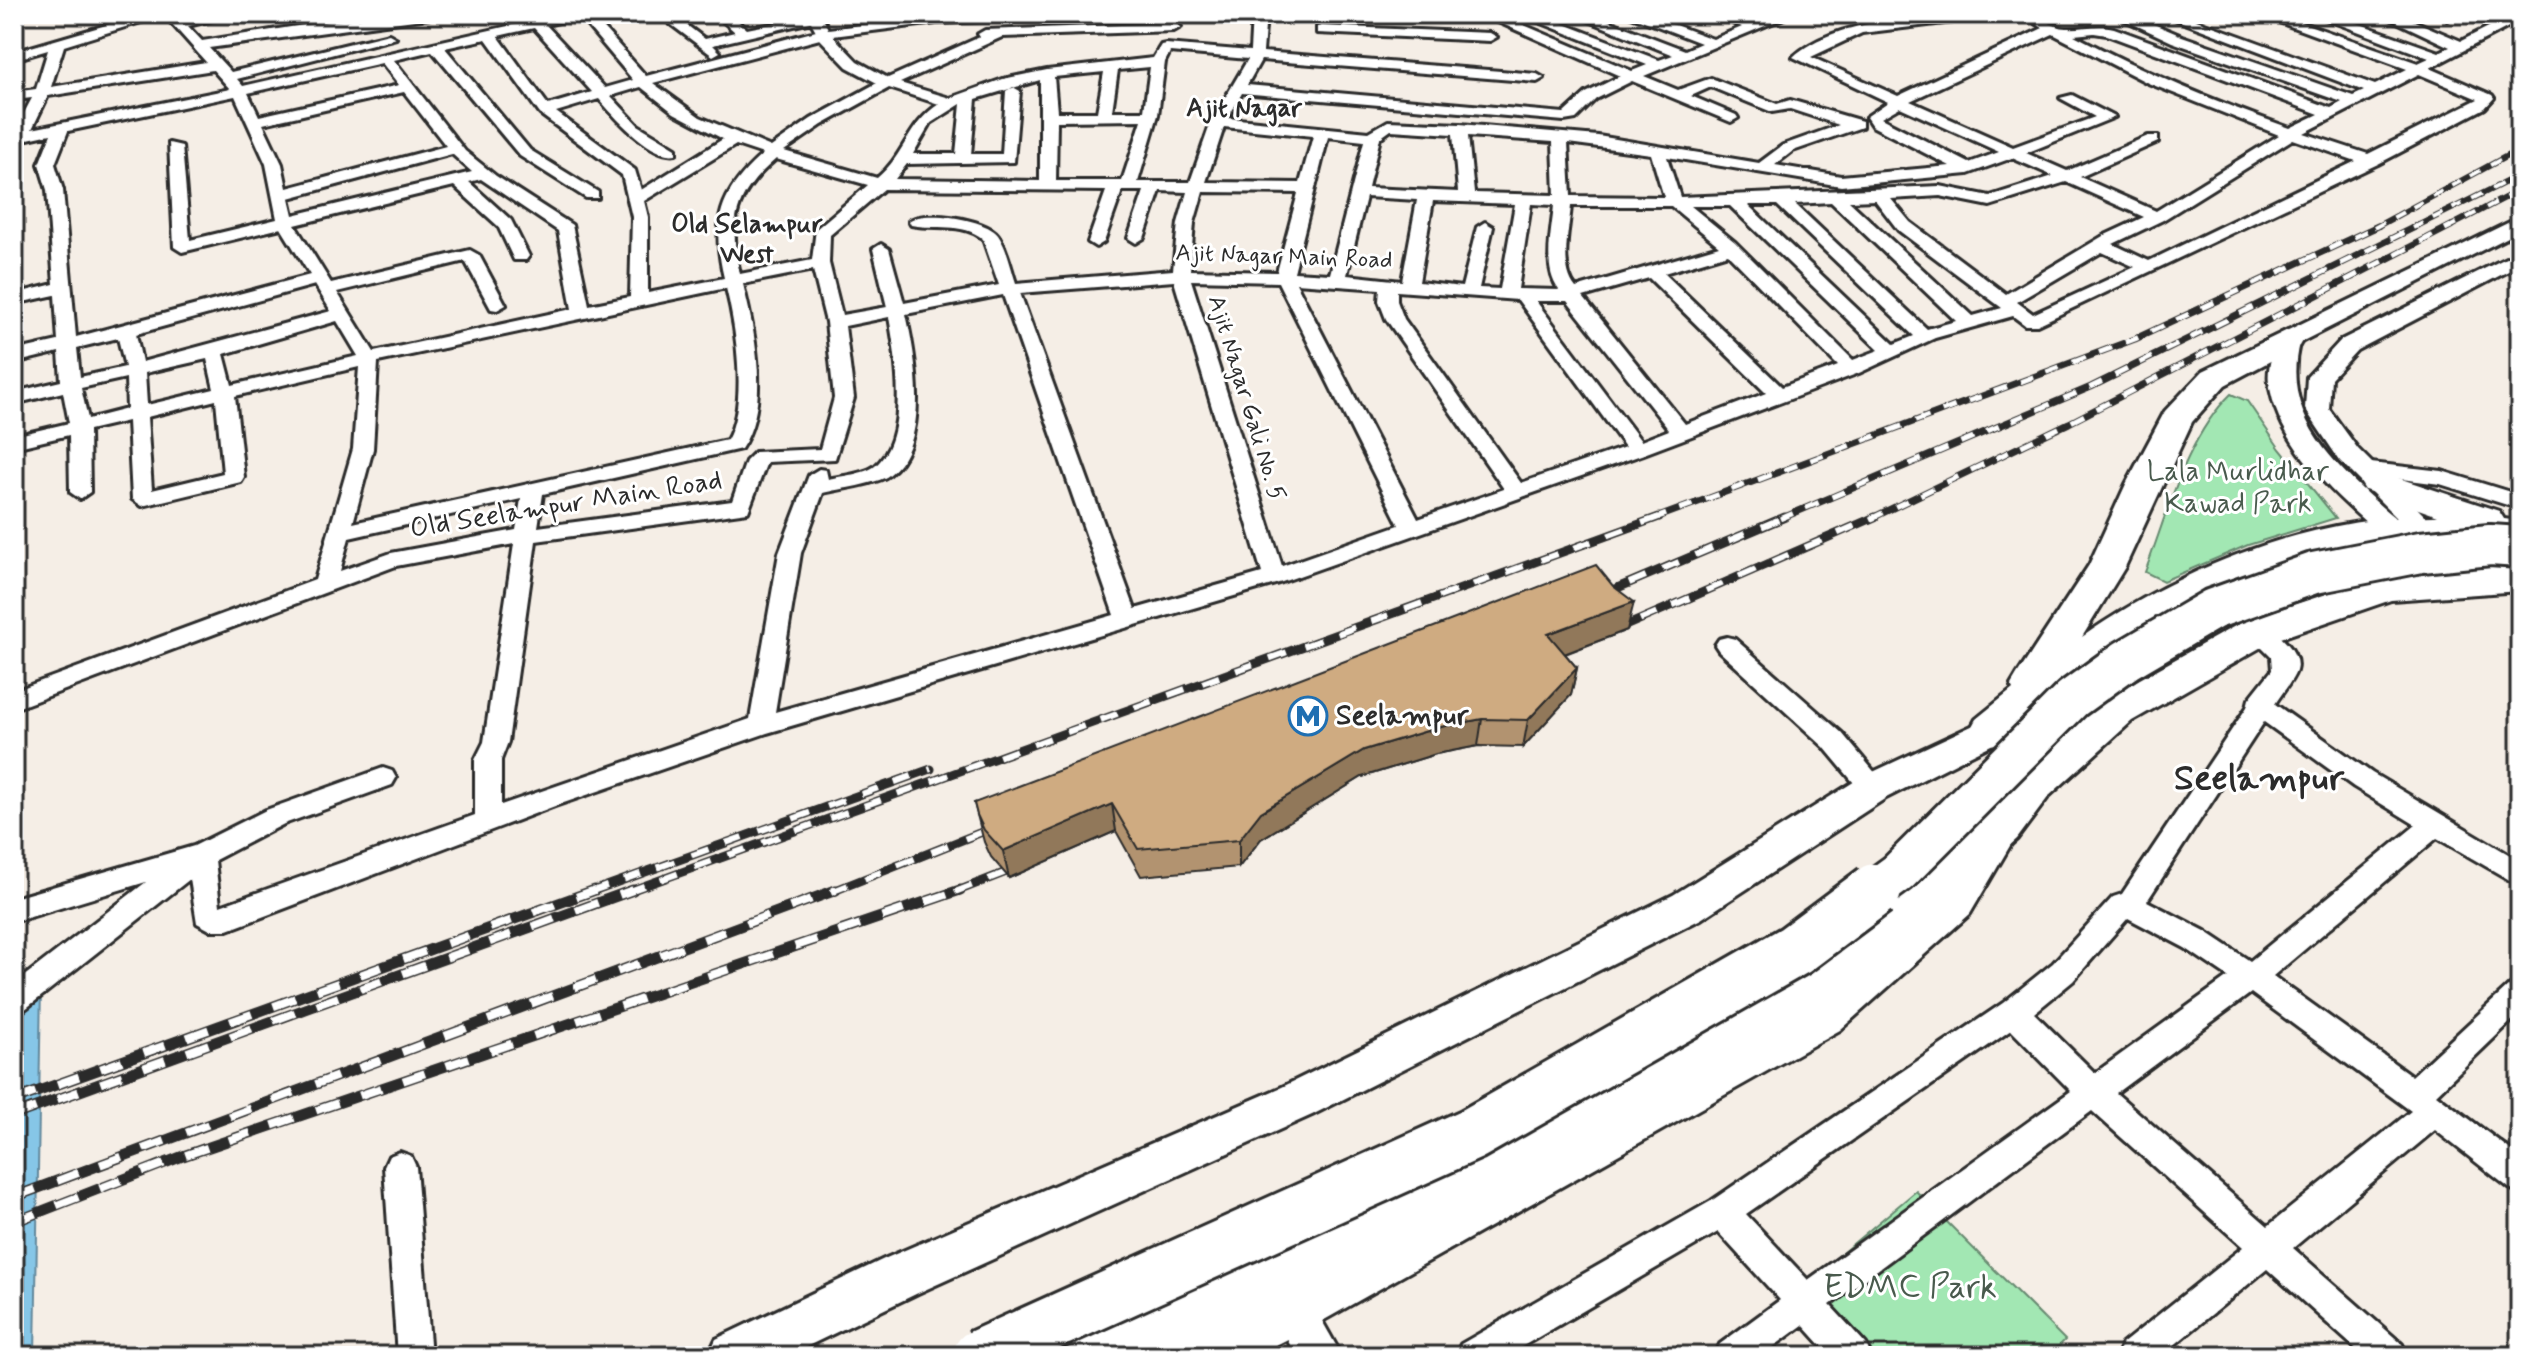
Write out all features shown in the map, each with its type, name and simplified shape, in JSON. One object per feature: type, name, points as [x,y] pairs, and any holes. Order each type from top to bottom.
[{"type":"highway","points":[[2003,719],[2107,567],[2143,484],[2177,418],[2214,378],[2285,354]]},
{"type":"highway","points":[[2369,475],[2463,514],[2520,529]]},
{"type":"highway","points":[[2003,719],[2114,636],[2189,590],[2279,555],[2407,530],[2458,527],[2520,529]]},
{"type":"highway","points":[[979,1356],[1472,1134],[1795,950],[1898,873],[2072,699],[2126,660],[2213,609],[2314,573],[2421,552],[2490,545],[2520,547]]},
{"type":"highway","points":[[1092,1356],[1493,1165],[1705,1053],[1855,954],[2002,827],[2034,784],[2118,710],[2258,631],[2388,587],[2520,578]]},
{"type":"main road","points":[[733,1356],[901,1276],[1297,1101],[1687,907],[1873,788],[2003,719]]},
{"type":"main road","points":[[1201,1356],[1293,1311],[1825,1017],[1956,902],[2002,827]]},
{"type":"street","points":[[14,56],[158,14]]},
{"type":"street","points":[[180,25],[230,14]]},
{"type":"street","points":[[180,25],[318,14]]},
{"type":"street","points":[[180,25],[301,29],[429,14]]},
{"type":"street","points":[[14,96],[386,59],[578,14]]},
{"type":"street","points":[[584,14],[645,82],[704,124],[776,151],[881,184],[1308,188]]},
{"type":"street","points":[[664,14],[721,59]]},
{"type":"street","points":[[722,14],[745,34]]},
{"type":"street","points":[[545,111],[721,59],[870,20],[1049,14]]},
{"type":"street","points":[[1256,57],[1259,14]]},
{"type":"street","points":[[1318,62],[1322,14]]},
{"type":"street","points":[[1487,14],[1731,118]]},
{"type":"street","points":[[1526,14],[1660,65]]},
{"type":"street","points":[[1579,14],[1684,54]]},
{"type":"street","points":[[1633,14],[1713,43]]},
{"type":"street","points":[[1717,14],[1755,27]]},
{"type":"street","points":[[1682,433],[1569,296],[1558,259],[1564,139],[1569,117],[1591,96],[1629,76],[1787,14]]},
{"type":"street","points":[[1984,14],[1854,25],[1800,57],[2068,174],[2157,217]]},
{"type":"street","points":[[2029,14],[2152,82],[2373,161]]},
{"type":"street","points":[[2119,14],[2166,35],[2356,102]]},
{"type":"street","points":[[2168,14],[2378,91]]},
{"type":"street","points":[[1880,195],[1904,226],[2031,321],[2373,161],[2480,105],[2487,98],[2418,68],[2264,14]]},
{"type":"street","points":[[2319,14],[2440,57]]},
{"type":"street","points":[[702,44],[745,34],[783,19],[814,15],[822,34],[847,61],[884,84],[960,99]]},
{"type":"street","points":[[2396,15],[2460,46]]},
{"type":"street","points":[[201,855],[207,915],[218,920],[488,820],[761,725],[1274,577],[1637,450],[1852,369],[1926,335],[1969,323],[2010,306],[2101,245],[2157,217],[2291,134],[2378,91],[2493,24],[2519,15]]},
{"type":"street","points":[[389,38],[392,16]]},
{"type":"street","points":[[917,17],[925,35]]},
{"type":"street","points":[[964,34],[1178,21],[1162,55],[1151,115],[1123,186],[1096,242]]},
{"type":"street","points":[[537,23],[633,128],[671,151]]},
{"type":"street","points":[[180,25],[227,77],[257,121],[274,164],[286,223],[369,358],[363,449],[326,581]]},
{"type":"street","points":[[1322,30],[1386,50],[1537,78]]},
{"type":"street","points":[[1762,168],[1788,148],[1873,118],[1901,100],[2056,31],[2109,31],[2331,113]]},
{"type":"street","points":[[489,34],[545,111],[623,166],[633,181],[637,199],[639,299]]},
{"type":"street","points":[[901,37],[941,34]]},
{"type":"street","points":[[338,533],[738,442],[745,407],[743,325],[725,233],[730,211],[743,184],[776,151],[884,84],[999,34]]},
{"type":"street","points":[[761,725],[787,567],[828,455],[844,398],[835,322],[820,263],[819,244],[829,224],[881,184],[905,159],[925,120],[960,99],[1047,74],[1112,66],[1162,55],[1318,62],[1490,37]]},
{"type":"street","points":[[389,38],[406,55]]},
{"type":"street","points":[[103,101],[227,77],[389,38]]},
{"type":"street","points":[[18,136],[41,95],[57,45]]},
{"type":"street","points":[[437,48],[525,153],[592,195]]},
{"type":"street","points":[[1380,102],[1386,50]]},
{"type":"street","name":"Ajit Nagar Gali No. 5","points":[[1256,57],[1218,122],[1186,223],[1181,275],[1274,577]]},
{"type":"street","points":[[386,59],[456,148],[484,174],[566,229],[581,311]]},
{"type":"street","points":[[1104,115],[1112,66]]},
{"type":"street","points":[[1047,74],[1050,117],[1048,185]]},
{"type":"street","points":[[18,136],[61,129],[227,77]]},
{"type":"street","points":[[1677,96],[1711,82],[1777,109],[1790,104],[1854,125]]},
{"type":"street","points":[[257,121],[409,87]]},
{"type":"street","points":[[1236,88],[1569,117]]},
{"type":"street","points":[[905,159],[1009,159],[1013,91]]},
{"type":"street","points":[[1337,279],[1357,192],[1373,137],[1381,126],[1460,129],[1657,149],[1835,181],[1968,169],[2108,117],[2067,98]]},
{"type":"street","points":[[960,99],[963,159]]},
{"type":"street","points":[[1050,117],[1151,115]]},
{"type":"street","points":[[1873,118],[1968,169]]},
{"type":"street","points":[[1218,122],[1373,137]]},
{"type":"street","points":[[656,142],[704,124]]},
{"type":"street","points":[[61,129],[47,164],[55,190],[71,386],[79,425],[80,492]]},
{"type":"street","points":[[1460,129],[1466,196]]},
{"type":"street","points":[[1322,131],[1284,277],[1411,527]]},
{"type":"street","points":[[637,199],[738,137]]},
{"type":"street","points":[[1357,192],[1563,200],[1673,200],[1835,197],[1947,190],[1988,201],[2068,174],[2153,139]]},
{"type":"street","points":[[174,146],[181,198],[182,247],[484,174]]},
{"type":"street","points":[[281,195],[456,148]]},
{"type":"street","points":[[1657,149],[1673,200],[1852,369]]},
{"type":"street","points":[[458,181],[505,224],[520,256]]},
{"type":"street","points":[[1136,238],[1154,187]]},
{"type":"street","points":[[1410,286],[1426,196]]},
{"type":"street","points":[[1778,197],[1926,335]]},
{"type":"street","points":[[1835,197],[1969,323]]},
{"type":"street","points":[[1524,198],[1516,296],[1637,450]]},
{"type":"street","points":[[1732,199],[1892,352]]},
{"type":"street","points":[[917,221],[971,226],[987,232],[1127,619]]},
{"type":"street","points":[[2463,582],[2407,530],[2312,451],[2290,410],[2280,380],[2285,354],[2520,223]]},
{"type":"street","points":[[1469,293],[1485,227]]},
{"type":"street","points":[[2101,245],[2148,267]]},
{"type":"street","points":[[814,489],[881,472],[897,455],[904,429],[906,380],[897,309],[881,249]]},
{"type":"street","name":"Ajit Nagar Main Road","points":[[835,322],[1008,289],[1181,275],[1337,279],[1469,293],[1569,296],[1728,249]]},
{"type":"street","points":[[14,357],[323,284],[470,255],[497,305]]},
{"type":"street","points":[[2407,530],[2317,409],[2319,377],[2349,345],[2520,257]]},
{"type":"street","points":[[14,442],[369,358],[735,278],[820,263]]},
{"type":"street","points":[[1653,272],[1780,396]]},
{"type":"street","points":[[1389,284],[1388,301],[1395,319],[1516,492]]},
{"type":"street","points":[[14,299],[61,288]]},
{"type":"street","points":[[14,398],[214,351],[344,313]]},
{"type":"street","points":[[126,331],[135,371],[142,499],[234,477],[225,393],[214,351]]},
{"type":"street","points":[[2285,354],[2319,377]]},
{"type":"street","name":"Old Seelampur Main Road","points":[[14,700],[127,660],[326,581],[391,560],[528,535],[741,507],[756,461],[762,456],[828,455]]},
{"type":"street","points":[[2369,475],[2430,475],[2520,502]]},
{"type":"street","points":[[488,820],[488,760],[496,742],[533,488]]},
{"type":"street","points":[[1473,1356],[1722,1212],[2013,1012],[2063,972],[2119,908],[2130,904],[2286,665],[2281,651],[2258,631]]},
{"type":"street","points":[[1727,645],[1833,740],[1873,788]]},
{"type":"street","points":[[2258,705],[2350,771],[2520,875]]},
{"type":"street","points":[[14,910],[201,855],[275,817],[383,778]]},
{"type":"street","points":[[1732,1356],[2251,977],[2435,825]]},
{"type":"street","points":[[14,1001],[201,855]]},
{"type":"street","points":[[2130,904],[2183,933],[2251,977],[2425,1103],[2520,1177]]},
{"type":"street","points":[[2134,1356],[2265,1248],[2425,1103],[2520,994]]},
{"type":"street","points":[[2013,1012],[2092,1091],[2390,1356]]},
{"type":"street","points":[[400,1167],[414,1356]]},
{"type":"street","points":[[1722,1212],[1807,1301],[1854,1356]]},
{"type":"street","points":[[1293,1311],[1320,1356]]},
{"type":"green space","name":"Lala Murlidhar Kawad Park","points":[[2231,394],[2247,401],[2280,449],[2336,518],[2248,545],[2163,581],[2145,572],[2170,501],[2201,432]]},
{"type":"green space","name":"EDMC Park","points":[[1916,1191],[2065,1340],[2049,1356],[1873,1356],[1805,1284]]},
{"type":"water","points":[[41,984],[35,1356],[14,1356],[14,990]]},
{"type":"building","points":[[1596,565],[1613,586],[1634,602],[1548,634],[1577,668],[1528,720],[1482,719],[1440,727],[1364,750],[1261,812],[1239,840],[1138,849],[1112,804],[1003,851],[984,830],[977,815],[974,803]]},
{"type":"railway","points":[[2376,227],[2520,149]]},
{"type":"railway","points":[[2413,228],[2520,175]]},
{"type":"railway","points":[[2447,228],[2520,190]]},
{"type":"railway","points":[[1780,519],[2091,387],[2417,226]]},
{"type":"railway","points":[[1870,519],[2069,423],[2451,226]]},
{"type":"railway","points":[[1653,519],[2135,339],[2376,227]]},
{"type":"railway","points":[[627,892],[1659,517]]},
{"type":"railway","points":[[1596,597],[1785,517]]},
{"type":"railway","points":[[1607,634],[1875,517]]},
{"type":"railway","points":[[590,892],[931,769]]},
{"type":"railway","points":[[831,892],[1002,824]]},
{"type":"railway","points":[[955,892],[1027,864]]},
{"type":"railway","points":[[14,1100],[595,890]]},
{"type":"railway","points":[[14,1115],[633,890]]},
{"type":"railway","points":[[14,1197],[836,890]]},
{"type":"railway","points":[[14,1222],[183,1156],[960,890]]},
{"type":"place","name":"Seelampur","points":[[1308,716]]},
{"type":"district","name":"Ajit Nagar","points":[[1244,109]]},
{"type":"district","name":"Old Selampur West","points":[[747,240]]},
{"type":"district","name":"Seelampur","points":[[2259,779]]}]
